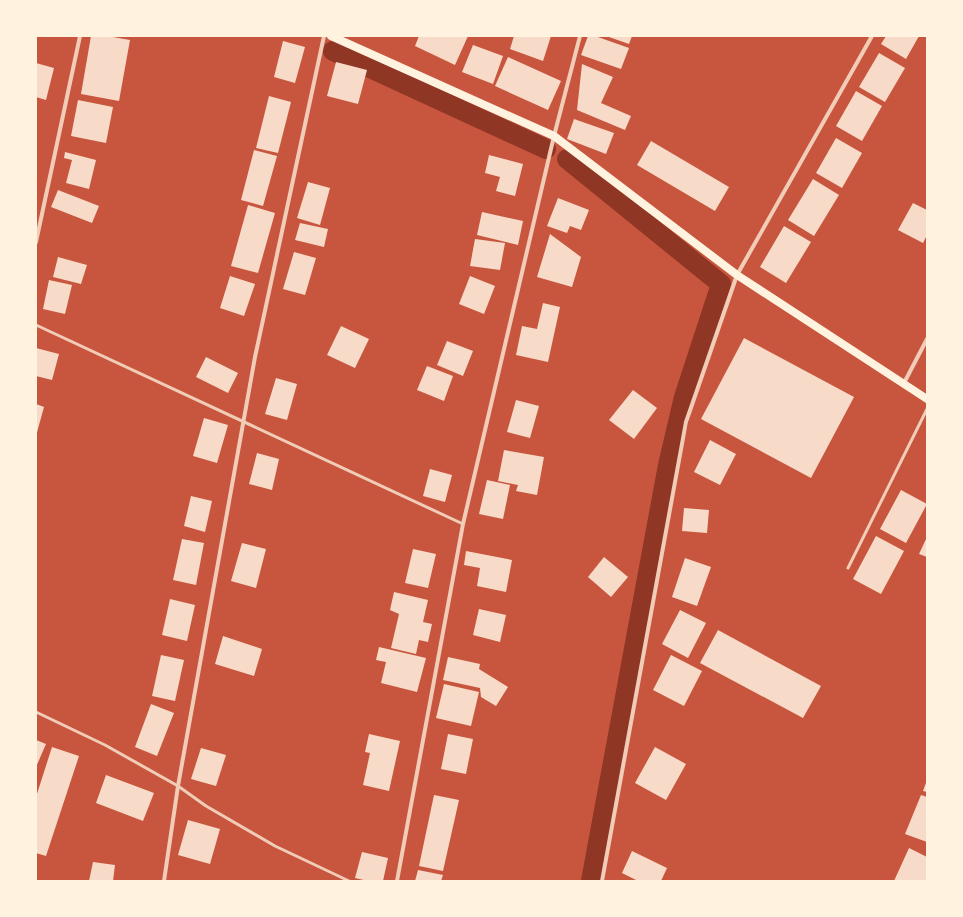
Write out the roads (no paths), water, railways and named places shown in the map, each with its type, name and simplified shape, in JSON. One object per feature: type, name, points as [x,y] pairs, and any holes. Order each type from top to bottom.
[{"type":"main road","points":[[331,36],[554,136],[737,275],[927,399]]},
{"type":"street","points":[[36,242],[80,36]]},
{"type":"street","points":[[164,881],[178,786],[256,350],[324,36]]},
{"type":"street","points":[[396,881],[463,524],[554,136],[580,36]]},
{"type":"street","points":[[602,881],[686,422],[737,275],[872,36]]},
{"type":"street","points":[[904,383],[927,339]]},
{"type":"lane","points":[[36,325],[463,524]]},
{"type":"lane","points":[[848,568],[927,410]]},
{"type":"lane","points":[[36,712],[105,745],[178,786],[206,806],[275,846],[349,881]]},
{"type":"waterway","points":[[333,51],[546,149]]},
{"type":"waterway","points":[[567,159],[721,284],[684,397],[668,465],[591,881]]}]
